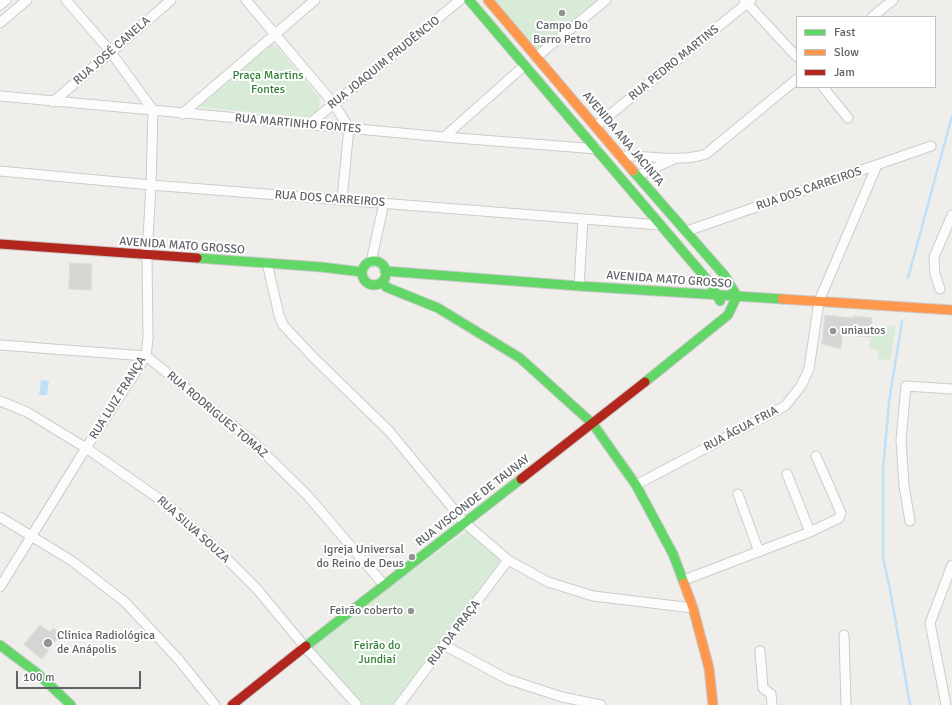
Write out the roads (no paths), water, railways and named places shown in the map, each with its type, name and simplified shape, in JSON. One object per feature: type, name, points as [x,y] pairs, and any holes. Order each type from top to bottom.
[{"type":"main road","points":[[469,0],[712,286],[728,315]]},
{"type":"main road","name":"AVENIDA ANA JACINTA","points":[[488,0],[572,97],[637,176],[725,276],[737,296]]},
{"type":"main road","points":[[559,106],[572,97]]},
{"type":"main road","name":"AVENIDA MATO GROSSO","points":[[0,244],[147,256],[321,267],[362,272]]},
{"type":"main road","points":[[686,256],[699,246]]},
{"type":"main road","points":[[371,262],[379,263],[385,271],[385,278],[376,285],[369,284],[364,279],[362,272],[365,265],[371,262]]},
{"type":"main road","name":"AVENIDA MATO GROSSO","points":[[385,271],[717,296],[952,310]]},
{"type":"main road","points":[[382,281],[386,288],[438,308],[520,358],[593,424],[636,484],[673,554],[694,608],[709,668],[713,705]]},
{"type":"main road","name":"RUA VISCONDE DE TAUNAY","points":[[232,705],[304,647],[593,424],[728,315],[737,296]]},
{"type":"main road","points":[[0,645],[19,658],[64,696],[71,705]]},
{"type":"street","points":[[0,5],[6,0]]},
{"type":"street","points":[[0,23],[27,0]]},
{"type":"street","points":[[66,0],[110,51],[153,110]]},
{"type":"street","name":"RUA JOSÉ CANELA","points":[[53,102],[170,0]]},
{"type":"street","points":[[246,0],[334,104],[349,128],[342,199]]},
{"type":"street","points":[[182,114],[315,0]]},
{"type":"street","name":"RUA JOAQUIM PRUDÊNCIO","points":[[308,125],[460,0]]},
{"type":"street","points":[[536,57],[606,0]]},
{"type":"street","points":[[873,16],[893,0]]},
{"type":"street","points":[[748,1],[796,56]]},
{"type":"street","name":"RUA PEDRO MARTINS","points":[[596,126],[748,1]]},
{"type":"street","points":[[444,138],[524,66]]},
{"type":"street","points":[[620,156],[673,159],[695,158],[706,154],[796,80]]},
{"type":"street","points":[[824,88],[848,118]]},
{"type":"street","name":"RUA MARTINHO FONTES","points":[[0,96],[444,138],[596,149]]},
{"type":"street","name":"RUA LUIZ FRANÇA","points":[[0,588],[86,448],[146,356],[148,338],[147,256],[153,110]]},
{"type":"street","name":"RUA DOS CARREIROS","points":[[687,232],[931,146]]},
{"type":"street","points":[[637,176],[673,159]]},
{"type":"street","name":"RUA ÁGUA FRIA","points":[[636,484],[785,406],[802,386],[809,369],[819,301],[877,165]]},
{"type":"street","name":"RUA DOS CARREIROS","points":[[0,171],[151,185],[660,225]]},
{"type":"street","points":[[371,262],[384,203]]},
{"type":"street","points":[[940,289],[935,274],[934,258],[952,216]]},
{"type":"street","points":[[579,286],[583,219]]},
{"type":"street","points":[[267,263],[279,315],[283,325],[314,358],[389,431],[465,523],[508,560],[548,582],[593,596],[694,608]]},
{"type":"street","points":[[0,345],[146,356]]},
{"type":"street","name":"RUA RODRIGUES TOMAZ","points":[[146,356],[252,440],[308,496],[384,585]]},
{"type":"street","points":[[910,521],[904,486],[901,440],[906,386],[952,389]]},
{"type":"street","name":"RUA SILVA SOUZA","points":[[0,401],[27,412],[86,448],[168,505],[257,589],[304,647],[357,705]]},
{"type":"street","points":[[684,580],[810,532],[839,518],[841,513],[816,456]]},
{"type":"street","points":[[787,474],[810,532]]},
{"type":"street","points":[[738,494],[759,552]]},
{"type":"street","points":[[0,517],[72,561],[125,602],[179,660],[215,705]]},
{"type":"street","name":"RUA DA PRAÇA","points":[[399,705],[508,560]]},
{"type":"street","points":[[946,705],[930,623],[952,565]]},
{"type":"street","points":[[844,635],[846,705]]},
{"type":"street","points":[[444,646],[507,679],[562,697],[601,705]]},
{"type":"street","points":[[760,650],[763,688],[772,694],[772,705]]},
{"type":"water","points":[[41,380],[49,381],[47,395],[39,395]]},
{"type":"waterway","points":[[908,278],[952,116]]},
{"type":"waterway","points":[[902,321],[889,402],[883,469],[883,558],[890,589],[910,705]]},
{"type":"place","name":"Campo Do Barro Petro","points":[[562,13]]},
{"type":"place","name":"uniautos","points":[[833,331]]},
{"type":"place","name":"Igreja Universal do Reino de Deus","points":[[412,557]]},
{"type":"place","name":"Feirão coberto","points":[[411,611]]},
{"type":"place","name":"Clínica Radiológica de Anápolis","points":[[48,643]]},
{"type":"park label","name":"Praça Martins Fontes","points":[[268,83]]},
{"type":"park label","name":"Feirão do Jundiaí","points":[[377,653]]}]
